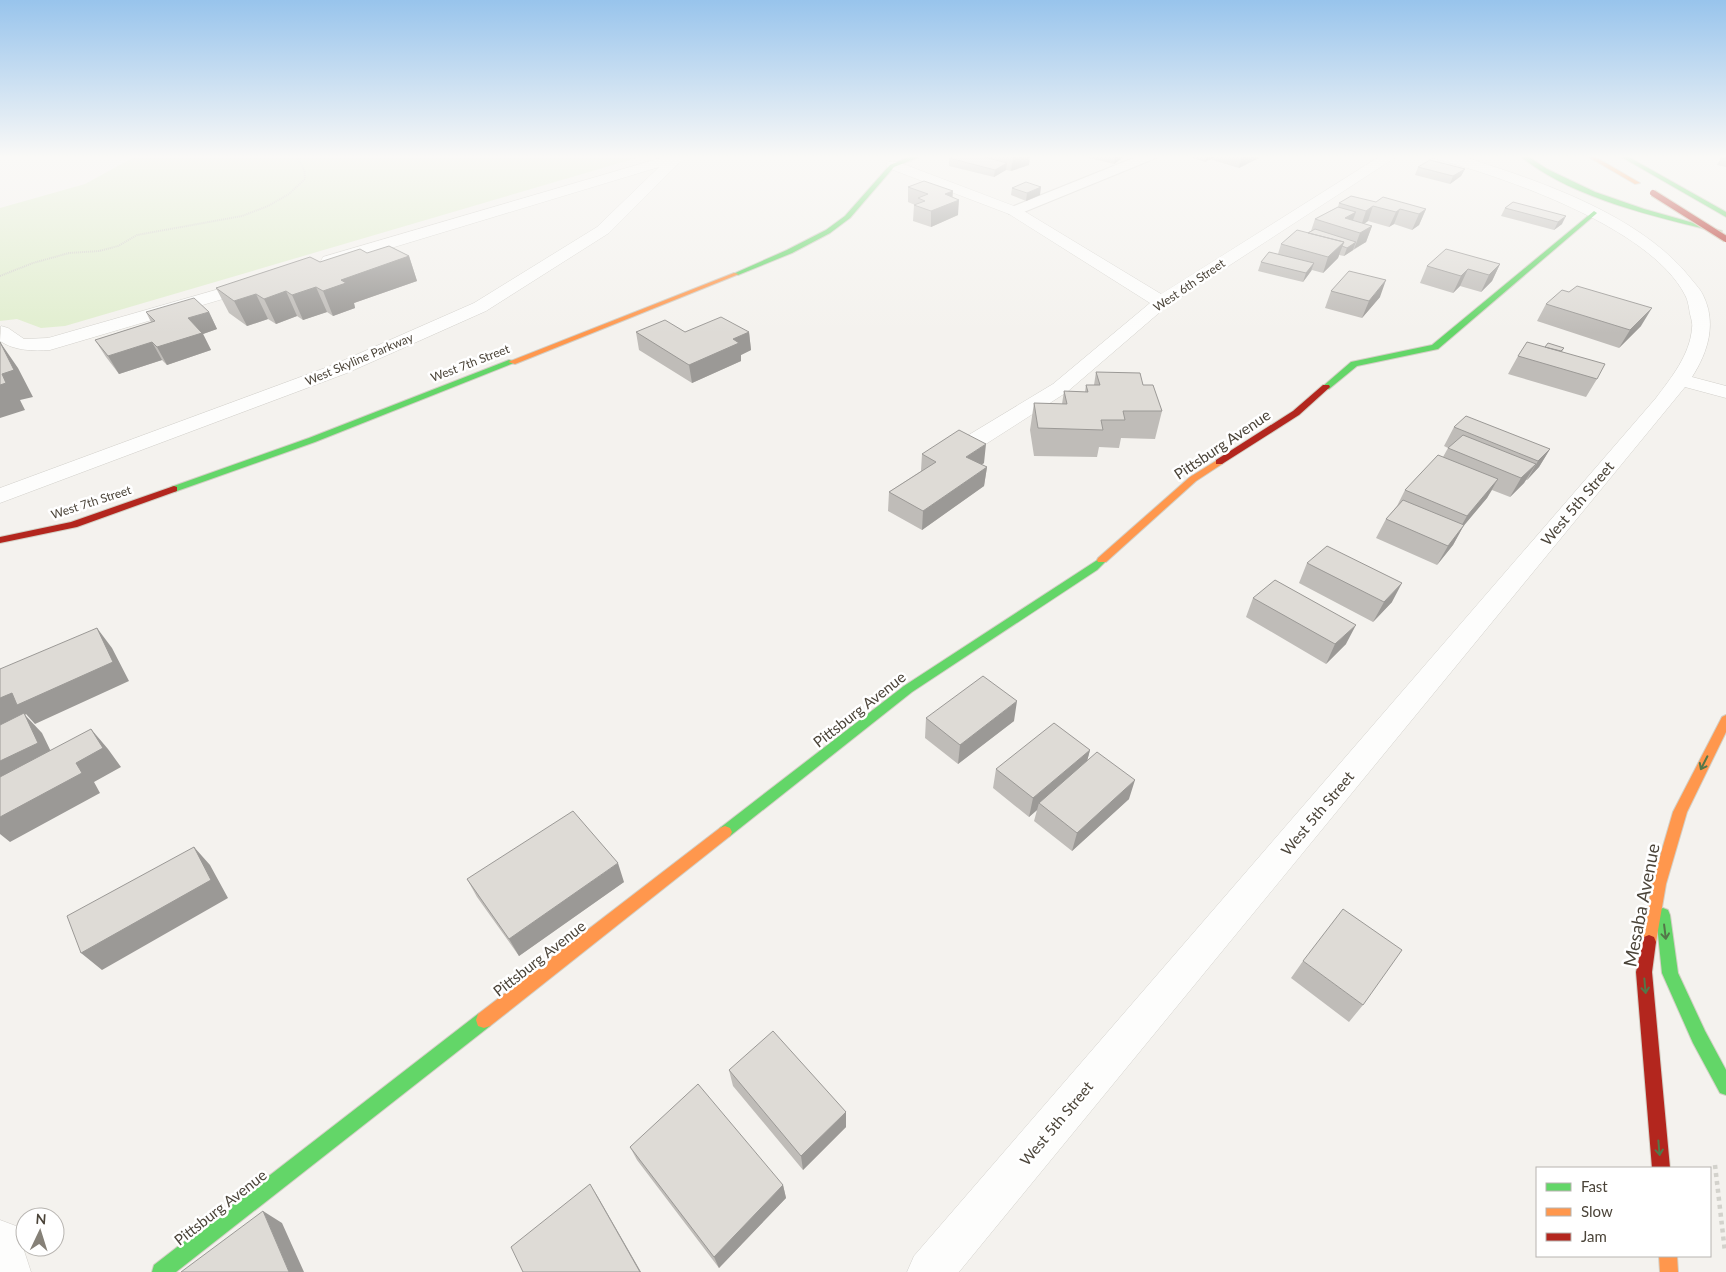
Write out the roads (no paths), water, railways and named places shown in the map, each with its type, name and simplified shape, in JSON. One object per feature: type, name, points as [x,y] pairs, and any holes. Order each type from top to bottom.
[{"type":"main road","name":"West 7th Street","points":[[0,540],[73,525],[312,440],[782,256],[808,243],[850,214]]},
{"type":"main road","name":"Pittsburg Avenue","points":[[161,1272],[908,689],[1093,568],[1193,479],[1296,413],[1354,364],[1435,347],[1592,214]]},
{"type":"main road","points":[[1657,214],[1726,232]]},
{"type":"main road","points":[[1687,214],[1726,239]]},
{"type":"main road","name":"Mesaba Avenue","points":[[1661,1167],[1644,972],[1660,884],[1680,812],[1726,720]]},
{"type":"main road","points":[[1660,884],[1670,972],[1699,1037],[1726,1087]]},
{"type":"main road","points":[[1668,1257],[1669,1272]]},
{"type":"street","points":[[311,267],[486,214]]},
{"type":"street","name":"West Skyline Parkway","points":[[0,496],[340,368],[480,307],[603,230],[619,214]]},
{"type":"street","points":[[1019,214],[1161,302]]},
{"type":"street","name":"West 6th Street","points":[[970,444],[1060,388],[1161,302],[1299,214]]},
{"type":"street","name":"West 5th Street","points":[[930,1272],[1680,380],[1697,350],[1702,327],[1699,305],[1688,286],[1660,255],[1596,214]]},
{"type":"street","points":[[1,332],[7,339],[16,344],[50,344],[274,278]]},
{"type":"street","points":[[1680,380],[1726,392]]},
{"type":"street","points":[[0,1242],[8,1272]]}]
